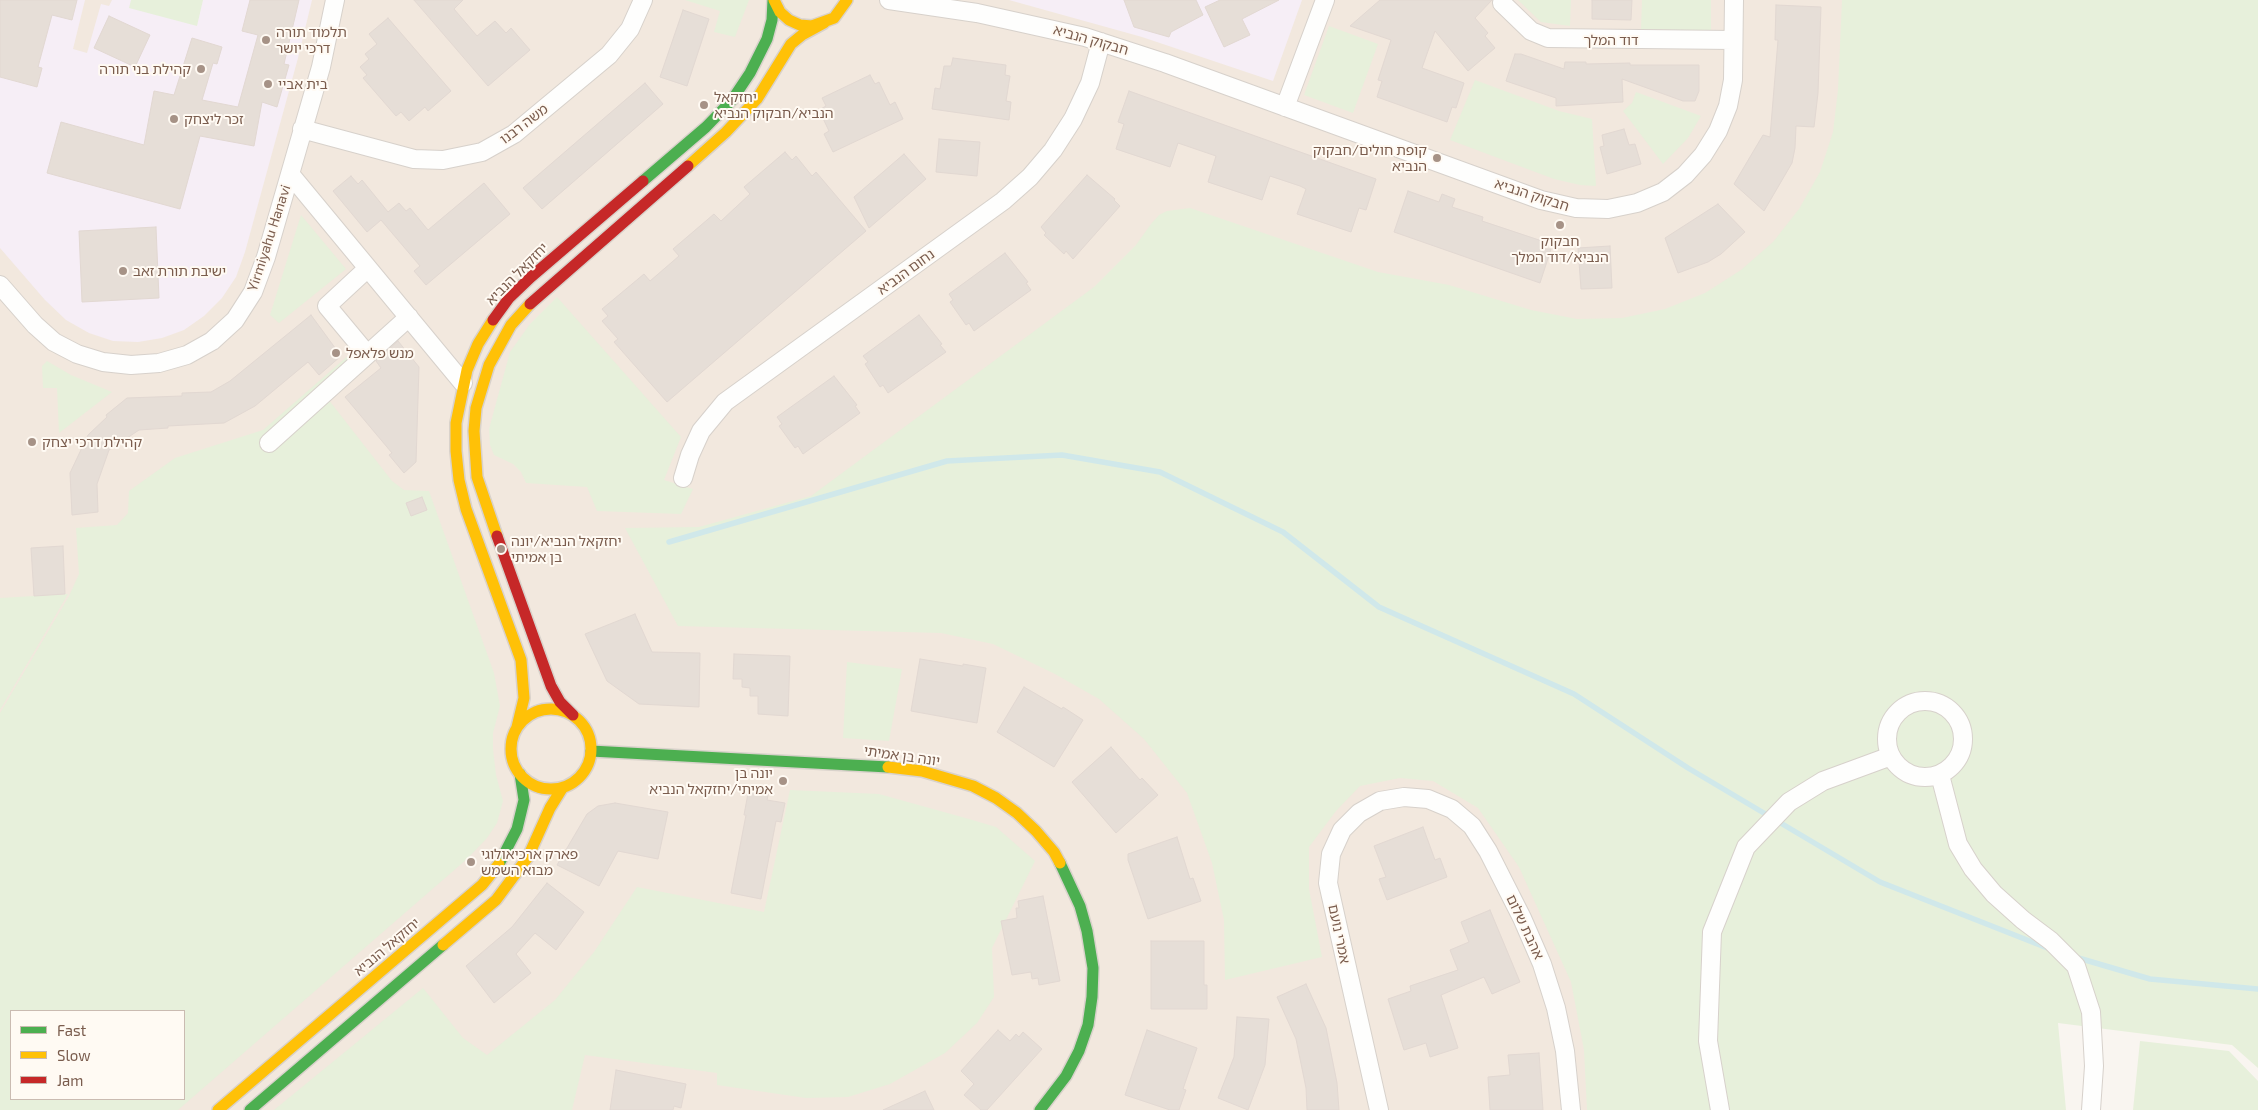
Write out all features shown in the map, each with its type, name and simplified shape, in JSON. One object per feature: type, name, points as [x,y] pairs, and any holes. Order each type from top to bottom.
[{"type":"street","name":"Yirmiyahu Hanavi","points":[[0,285],[34,325],[54,342],[77,354],[103,362],[131,365],[159,363],[187,355],[212,341],[235,320],[253,292],[266,257],[321,67],[335,0]]},
{"type":"street","name":"משה רבנו","points":[[302,129],[414,160],[443,160],[482,152],[514,134],[609,55],[630,29],[643,0]]},
{"type":"street","points":[[773,0],[780,12],[795,23],[812,26],[824,23]]},
{"type":"street","name":"יחזקאל הנביא","points":[[517,727],[524,698],[521,660],[466,509],[459,480],[456,423],[463,383],[478,344],[509,298],[530,277],[706,127],[728,105],[750,73],[767,39],[772,20],[773,0]]},
{"type":"street","points":[[573,715],[557,709],[540,710],[525,718],[517,727],[512,738],[511,751],[513,763],[520,774],[529,782],[539,787],[551,789],[572,783],[584,772],[591,751],[587,731],[573,715],[560,702],[551,686],[483,499],[477,477],[474,431],[476,408],[489,365],[503,338],[525,308],[726,132],[756,99],[791,44],[802,35],[838,14],[847,0]]},
{"type":"street","name":"חבקוק הנביא","points":[[889,0],[1012,19],[1101,42],[1165,63],[1541,200],[1576,208],[1608,209],[1637,204],[1662,192],[1685,175],[1703,155],[1718,132],[1728,106],[1733,80],[1734,0]]},
{"type":"street","points":[[1285,107],[1325,0]]},
{"type":"street","name":"דוד המלך","points":[[1502,3],[1531,31],[1548,38],[1733,40]]},
{"type":"street","name":"נחום הנביא","points":[[683,478],[690,455],[701,432],[725,402],[1003,201],[1030,177],[1053,150],[1073,119],[1090,83],[1101,42]]},
{"type":"street","points":[[290,174],[463,383]]},
{"type":"street","points":[[367,354],[327,306],[368,268]]},
{"type":"street","points":[[268,443],[409,317]]},
{"type":"street","points":[[1923,701],[1936,702],[1947,708],[1956,717],[1962,728],[1964,741],[1961,754],[1954,765],[1940,775],[1920,778],[1908,774],[1898,766],[1891,756],[1887,744],[1892,720],[1900,710],[1911,704],[1923,701]]},
{"type":"street","name":"יונה בן אמיתי","points":[[591,751],[727,757],[922,771],[972,786],[996,798],[1017,813],[1054,852],[1068,877],[1083,914],[1089,938],[1093,968],[1092,997],[1088,1025],[1079,1051],[1066,1076],[1040,1110]]},
{"type":"street","points":[[1720,1110],[1708,1041],[1712,932],[1746,847],[1789,802],[1824,781],[1891,756]]},
{"type":"street","name":"יחזקאל הנביא","points":[[218,1110],[468,898],[488,878],[510,846],[520,819],[524,796],[520,774]]},
{"type":"street","points":[[1940,775],[1958,844],[1973,869],[1994,894],[2023,920],[2051,940],[2076,966],[2091,1012],[2094,1066],[2091,1110]]},
{"type":"street","points":[[250,1110],[496,900],[525,862],[552,804],[563,787]]},
{"type":"street","name":"אמרי נועם","points":[[1379,1110],[1328,883],[1331,854],[1342,830],[1359,813],[1380,801],[1404,797]]},
{"type":"street","name":"אהבת שלום","points":[[1404,797],[1428,799],[1452,809],[1472,826],[1488,850],[1535,948],[1556,1008],[1565,1051],[1571,1110]]},
{"type":"shaded area","points":[[0,0],[2258,0],[2147,993],[1797,1110],[0,1110]]},
{"type":"shaded area","points":[[0,0],[85,0],[73,49],[87,53],[101,4],[109,6],[112,0],[312,0],[245,252],[236,277],[222,298],[204,316],[184,330],[162,338],[138,342],[113,341],[89,333],[66,320],[45,300],[0,248]]},
{"type":"shaded area","points":[[1009,0],[1302,0],[1273,81],[1142,37]]},
{"type":"green space","points":[[131,0],[203,0],[197,26],[129,8]]},
{"type":"green space","points":[[685,0],[749,0],[735,37],[714,32],[720,11]]},
{"type":"green space","points":[[1518,0],[1571,0],[1570,26],[1541,22]]},
{"type":"green space","points":[[1642,0],[1711,0],[1711,31],[1641,29]]},
{"type":"green space","points":[[1842,0],[2258,0],[2258,1068],[2232,1045],[2058,1023],[2066,1110],[1587,1110],[1584,1050],[1571,982],[1519,867],[1478,808],[1433,781],[1400,778],[1360,786],[1336,811],[1309,847],[1309,889],[1322,957],[1225,980],[1224,920],[1212,863],[1187,793],[1144,739],[1099,699],[1055,674],[993,644],[941,633],[678,626],[625,528],[699,527],[811,496],[1094,287],[1136,245],[1159,215],[1167,211],[1190,208],[1378,272],[1449,285],[1531,310],[1577,319],[1622,318],[1665,309],[1705,293],[1741,270],[1773,242],[1799,209],[1820,172],[1833,132],[1838,90]]},
{"type":"green space","points":[[1329,26],[1378,44],[1353,113],[1304,95]]},
{"type":"green space","points":[[1475,80],[1559,111],[1592,119],[1596,186],[1580,185],[1554,179],[1450,140]]},
{"type":"green space","points":[[1636,92],[1701,116],[1688,138],[1663,164],[1623,111],[1632,103]]},
{"type":"green space","points":[[301,215],[346,269],[279,323],[270,315]]},
{"type":"green space","points":[[557,297],[681,437],[664,480],[693,489],[681,514],[597,511],[587,487],[526,483],[521,472],[513,464],[494,455],[490,445],[489,429],[510,352],[530,324]]},
{"type":"green space","points":[[350,354],[360,367],[328,399],[392,481],[404,490],[429,491],[494,673],[500,706],[493,733],[493,749],[496,775],[503,801],[497,823],[487,838],[467,859],[178,1110],[0,1110],[0,713],[69,596],[79,574],[76,528],[117,525],[128,513],[129,491],[175,458],[263,430]]},
{"type":"green space","points":[[47,361],[71,375],[112,392],[59,433],[57,388],[43,388],[42,366]]},
{"type":"green space","points":[[68,594],[0,710],[0,598]]},
{"type":"green space","points":[[847,662],[902,669],[889,741],[843,738]]},
{"type":"green space","points":[[790,790],[879,794],[969,819],[996,827],[1035,861],[992,948],[994,997],[977,1023],[945,1053],[890,1084],[848,1097],[806,1098],[717,1085],[717,1073],[585,1055],[572,1110],[274,1110],[423,988],[463,1038],[487,1055],[555,1000],[594,952],[637,887],[764,912]]},
{"type":"green space","points":[[2140,1041],[2229,1051],[2258,1081],[2258,1110],[2133,1110]]},
{"type":"building","points":[[0,0],[77,0],[72,20],[52,15],[38,67],[42,68],[37,87],[0,77]]},
{"type":"building","points":[[250,0],[299,0],[284,64],[289,65],[277,107],[262,102],[254,146],[200,136],[180,209],[47,173],[61,122],[144,145],[154,91],[174,95],[192,38],[222,47],[217,64],[213,63],[202,100],[238,107],[258,35],[242,31]]},
{"type":"building","points":[[414,0],[463,0],[454,9],[477,36],[495,21],[506,33],[511,28],[530,50],[488,86]]},
{"type":"building","points":[[1124,0],[1196,0],[1203,15],[1171,32],[1169,37],[1134,27]]},
{"type":"building","points":[[1220,0],[1279,0],[1242,19],[1250,35],[1224,47],[1205,7]]},
{"type":"building","points":[[1380,0],[1492,0],[1475,18],[1488,33],[1485,36],[1495,48],[1468,71],[1435,31],[1422,68],[1464,83],[1456,108],[1452,107],[1447,122],[1377,97],[1382,81],[1378,80],[1391,40],[1350,26]]},
{"type":"building","points":[[1592,0],[1632,0],[1631,20],[1592,19]]},
{"type":"building","points":[[1776,5],[1821,7],[1818,93],[1814,127],[1796,126],[1792,163],[1764,211],[1734,184],[1763,135],[1770,137],[1778,40],[1775,40]]},
{"type":"building","points":[[683,10],[709,19],[687,86],[660,77]]},
{"type":"building","points":[[109,16],[150,35],[135,67],[94,48]]},
{"type":"building","points":[[388,18],[451,91],[428,111],[425,107],[409,121],[401,112],[396,116],[363,78],[367,75],[360,67],[369,59],[365,54],[377,44],[369,34]]},
{"type":"building","points":[[1515,54],[1521,54],[1564,69],[1565,62],[1586,62],[1586,64],[1630,63],[1630,65],[1699,65],[1699,91],[1695,101],[1683,101],[1622,79],[1623,102],[1556,106],[1556,98],[1506,81]]},
{"type":"building","points":[[953,58],[1006,65],[1005,75],[1010,76],[1006,101],[1011,102],[1009,120],[932,109],[935,88],[940,89],[944,66],[951,66]]},
{"type":"building","points":[[870,75],[875,84],[879,82],[890,105],[895,102],[903,119],[833,152],[824,134],[829,131],[819,110],[826,106],[822,98]]},
{"type":"building","points":[[645,83],[663,104],[542,209],[523,188]]},
{"type":"building","points":[[1129,91],[1376,179],[1366,210],[1359,208],[1351,232],[1297,214],[1306,189],[1300,186],[1270,176],[1262,200],[1208,182],[1216,156],[1178,143],[1170,167],[1116,149],[1124,124],[1118,122]]},
{"type":"building","points":[[1624,129],[1629,145],[1635,144],[1641,164],[1607,174],[1600,147],[1604,146],[1602,135]]},
{"type":"building","points":[[939,139],[980,142],[977,176],[936,172]]},
{"type":"building","points":[[785,152],[792,160],[796,156],[812,176],[816,172],[866,231],[667,402],[614,342],[618,339],[602,321],[608,316],[602,309],[644,274],[650,281],[679,256],[673,249],[714,214],[721,221],[750,194],[744,187]]},
{"type":"building","points":[[904,154],[926,179],[869,228],[854,197]]},
{"type":"building","points":[[1087,175],[1115,199],[1120,206],[1073,259],[1066,251],[1064,254],[1044,235],[1046,233],[1041,227]]},
{"type":"building","points":[[351,176],[358,184],[362,180],[388,212],[399,203],[406,211],[410,208],[428,230],[484,183],[510,214],[426,285],[414,271],[420,266],[381,220],[367,232],[333,191]]},
{"type":"building","points":[[1408,191],[1439,202],[1442,194],[1455,199],[1452,207],[1483,217],[1482,221],[1548,243],[1545,249],[1551,249],[1540,283],[1394,232]]},
{"type":"building","points":[[1718,204],[1745,232],[1721,254],[1708,262],[1678,273],[1665,238]]},
{"type":"building","points":[[156,227],[159,298],[82,302],[79,231]]},
{"type":"building","points":[[1610,246],[1612,288],[1581,289],[1578,248]]},
{"type":"building","points":[[1005,253],[1028,282],[1026,283],[1031,290],[974,331],[969,323],[966,325],[950,302],[953,300],[949,294]]},
{"type":"building","points":[[311,315],[341,356],[319,375],[308,362],[255,406],[224,423],[168,426],[168,428],[139,430],[109,450],[97,484],[98,512],[72,515],[70,473],[88,435],[107,417],[106,415],[127,398],[182,396],[182,393],[211,392],[230,381]]},
{"type":"building","points":[[919,315],[946,352],[888,393],[883,385],[880,387],[865,364],[868,362],[863,356]]},
{"type":"building","points":[[398,341],[419,367],[416,462],[404,473],[389,455],[392,453],[345,397],[381,368],[376,361]]},
{"type":"building","points":[[834,376],[857,405],[855,406],[860,413],[803,454],[798,446],[795,448],[779,426],[782,424],[777,417]]},
{"type":"building","points":[[422,497],[427,510],[411,516],[406,503]]},
{"type":"building","points":[[63,546],[65,594],[34,596],[31,548]]},
{"type":"building","points":[[635,614],[652,652],[700,653],[699,707],[639,704],[607,681],[585,634]]},
{"type":"building","points":[[734,654],[790,656],[788,716],[758,714],[758,696],[750,696],[750,688],[742,687],[742,679],[733,679]]},
{"type":"building","points":[[920,659],[986,668],[977,723],[911,711]]},
{"type":"building","points":[[1024,687],[1062,709],[1063,707],[1083,720],[1054,767],[997,732]]},
{"type":"building","points":[[1111,747],[1140,780],[1142,778],[1158,795],[1116,833],[1072,782]]},
{"type":"building","points":[[749,788],[769,791],[767,800],[785,803],[781,822],[776,821],[761,899],[731,893],[746,815],[744,815]]},
{"type":"building","points":[[615,803],[668,812],[658,859],[618,851],[599,886],[557,865],[587,814],[598,806]]},
{"type":"building","points":[[1423,827],[1435,860],[1440,858],[1447,877],[1387,900],[1379,879],[1386,877],[1374,846]]},
{"type":"building","points":[[1177,837],[1190,879],[1193,878],[1201,901],[1148,919],[1128,860],[1128,854]]},
{"type":"building","points":[[547,883],[584,912],[556,950],[535,933],[516,954],[531,973],[494,1003],[466,966],[512,927]]},
{"type":"building","points":[[1043,896],[1060,981],[1039,985],[1038,978],[1032,979],[1031,972],[1012,975],[1001,921],[1017,918],[1016,908],[1019,908],[1018,901]]},
{"type":"building","points":[[1490,910],[1520,982],[1492,994],[1484,977],[1441,995],[1458,1048],[1430,1057],[1426,1043],[1404,1050],[1388,999],[1411,991],[1410,986],[1458,970],[1450,950],[1469,942],[1461,922]]},
{"type":"building","points":[[1151,941],[1204,941],[1204,985],[1207,985],[1207,1009],[1151,1009]]},
{"type":"building","points":[[1306,984],[1326,1028],[1337,1083],[1339,1110],[1307,1110],[1306,1088],[1296,1039],[1277,997]]},
{"type":"building","points":[[1237,1017],[1269,1019],[1265,1065],[1248,1110],[1218,1098],[1234,1057]]},
{"type":"building","points":[[998,1030],[1010,1041],[1016,1034],[1019,1037],[1023,1032],[1042,1049],[987,1110],[981,1110],[964,1095],[974,1084],[961,1071]]},
{"type":"building","points":[[1147,1030],[1197,1048],[1183,1089],[1186,1090],[1179,1110],[1170,1110],[1125,1095]]},
{"type":"building","points":[[1539,1053],[1543,1110],[1490,1110],[1488,1077],[1510,1075],[1508,1055]]},
{"type":"building","points":[[616,1070],[686,1084],[681,1108],[674,1106],[673,1110],[610,1110]]},
{"type":"building","points":[[925,1091],[934,1110],[883,1110]]},
{"type":"waterway","points":[[669,542],[947,461],[1062,455],[1160,472],[1283,532],[1379,607],[1574,694],[1688,768],[1880,882],[2050,949]]},
{"type":"waterway","points":[[2075,957],[2150,979],[2258,989]]},
{"type":"traffic: fast","points":[[643,181],[706,127],[732,100],[750,73],[767,39],[772,20],[773,0]]},
{"type":"traffic: fast","points":[[591,751],[888,767]]},
{"type":"traffic: fast","points":[[499,864],[517,829],[524,800],[520,774]]},
{"type":"traffic: fast","points":[[1040,1110],[1066,1076],[1079,1051],[1088,1025],[1092,997],[1093,968],[1087,931],[1080,906],[1060,863]]},
{"type":"traffic: fast","points":[[250,1110],[443,945]]},
{"type":"traffic: slow","points":[[774,0],[780,12],[789,20],[800,25],[812,26],[834,18],[847,0]]},
{"type":"traffic: slow","points":[[688,166],[726,132],[757,99],[791,44],[802,35],[824,23]]},
{"type":"traffic: slow","points":[[497,536],[477,477],[474,431],[476,408],[489,365],[511,325],[530,304]]},
{"type":"traffic: slow","points":[[493,320],[478,344],[467,370],[456,423],[456,451],[459,480],[466,509],[521,660],[524,698],[517,727]]},
{"type":"traffic: slow","points":[[551,709],[566,712],[579,721],[588,734],[591,749],[588,764],[579,777],[566,786],[551,789],[536,786],[523,777],[514,764],[511,749],[514,734],[523,721],[536,712],[551,709]]},
{"type":"traffic: slow","points":[[888,767],[922,771],[973,786],[996,798],[1017,813],[1036,831],[1054,852],[1060,863]]},
{"type":"traffic: slow","points":[[443,945],[496,900],[528,857],[550,808],[563,787]]},
{"type":"traffic: slow","points":[[218,1110],[482,885],[499,864]]},
{"type":"traffic: jam","points":[[530,304],[688,166]]},
{"type":"traffic: jam","points":[[493,320],[509,298],[531,277],[643,181]]},
{"type":"traffic: jam","points":[[497,536],[551,686],[560,702],[573,715]]},
{"type":"place","name":"תלמוד תורה דרכי יושר","points":[[266,40]]},
{"type":"place","name":"קהילת בני תורה","points":[[201,69]]},
{"type":"place","name":"בית אביי","points":[[268,84]]},
{"type":"place","name":"יחזקאל הנביא/חבקוק הנביא","points":[[704,105]]},
{"type":"place","name":"זכר ליצחק","points":[[174,119]]},
{"type":"place","name":"קופת חולים/חבקוק הנביא","points":[[1437,158]]},
{"type":"place","name":"חבקוק הנביא/דוד המלך","points":[[1560,225]]},
{"type":"place","name":"ישיבת תורת זאב","points":[[123,271]]},
{"type":"place","name":"מנש פלאפל","points":[[336,353]]},
{"type":"place","name":"קהילת דרכי יצחק","points":[[32,442]]},
{"type":"place","name":"יחזקאל הנביא/יונה בן אמיתי","points":[[501,549]]},
{"type":"place","name":"יונה בן אמיתי/יחזקאל הנביא","points":[[783,781]]},
{"type":"place","name":"פארק ארכיאולוגי מבוא השמש","points":[[471,862]]}]
